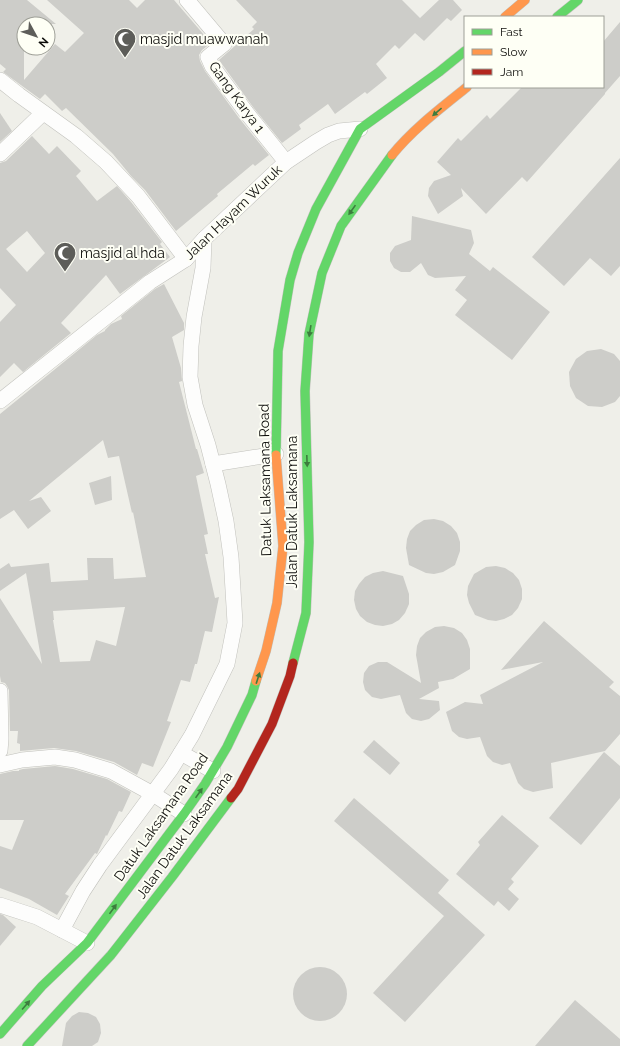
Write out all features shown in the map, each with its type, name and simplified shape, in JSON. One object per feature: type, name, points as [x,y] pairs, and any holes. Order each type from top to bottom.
[{"type":"highway","points":[[506,16],[526,0]]},
{"type":"highway","points":[[558,16],[578,0]]},
{"type":"highway","name":"Datuk Laksamana Road","points":[[0,1034],[42,986],[87,943],[152,862],[213,771],[227,747],[252,695],[266,651],[277,603],[283,546],[276,454],[278,351],[290,280],[298,254],[316,209],[360,129],[439,72],[464,52]]},
{"type":"highway","name":"Jalan Datuk Laksamana","points":[[27,1046],[111,955],[169,875],[238,788],[272,724],[290,676],[306,613],[310,542],[305,391],[309,334],[322,273],[341,226],[373,181],[394,154],[420,126],[466,88]]},
{"type":"street","name":"Gang Karya 1","points":[[187,0],[224,44],[208,57],[212,66],[286,162]]},
{"type":"street","points":[[0,80],[76,136],[106,162],[133,190],[161,224],[186,259]]},
{"type":"street","points":[[0,154],[44,113]]},
{"type":"street","name":"Jalan Hayam Wuruk","points":[[0,401],[150,282],[186,259],[204,239],[286,162],[328,135],[340,131],[360,129]]},
{"type":"street","points":[[62,930],[83,891],[171,769],[192,735],[227,664],[235,624],[231,557],[226,521],[218,484],[208,445],[195,405],[190,377],[190,346],[203,268],[204,239]]},
{"type":"street","points":[[213,464],[276,454]]},
{"type":"street","points":[[0,691],[0,751]]},
{"type":"street","points":[[181,752],[213,771]]},
{"type":"street","points":[[0,765],[22,760],[55,757],[75,760],[111,771],[153,794],[184,814]]},
{"type":"street","points":[[0,905],[37,917],[87,943]]},
{"type":"building","points":[[0,0],[27,0],[46,16],[16,16],[16,56],[24,56],[24,80],[45,56],[56,56],[56,45],[65,52],[84,33],[47,0],[129,0],[137,8],[145,0],[174,0],[211,43],[202,50],[199,55],[205,71],[239,118],[269,155],[255,166],[253,164],[176,231],[145,190],[113,154],[66,108],[62,111],[45,94],[40,99],[3,72],[6,69],[0,64]]},
{"type":"building","points":[[236,0],[402,0],[420,18],[439,0],[453,0],[462,10],[451,21],[447,18],[424,41],[415,33],[399,49],[395,45],[376,64],[387,78],[367,94],[365,92],[335,114],[328,104],[299,125],[301,129],[282,143],[253,107],[219,60],[254,29],[252,27],[257,22]]},
{"type":"building","points":[[620,22],[620,76],[527,182],[522,177],[486,214],[461,188],[463,196],[438,214],[428,196],[429,188],[434,181],[451,175],[437,162],[458,138],[461,141],[487,115],[490,119],[521,88],[604,88],[604,41]]},
{"type":"building","points":[[0,113],[12,131],[0,142]]},
{"type":"building","points":[[32,136],[49,154],[57,146],[81,171],[76,176],[97,201],[117,186],[162,242],[160,244],[170,257],[120,294],[106,275],[61,323],[71,333],[23,372],[14,363],[0,377],[0,322],[16,305],[0,288],[0,163],[6,161]],"holes":[[[27,231],[45,253],[27,272],[6,249]]]},
{"type":"building","points":[[620,158],[620,266],[611,276],[590,258],[564,286],[532,257]]},
{"type":"building","points":[[412,216],[471,230],[474,243],[469,254],[490,271],[493,267],[550,312],[512,360],[455,315],[467,300],[455,290],[466,276],[435,278],[428,275],[421,263],[410,272],[401,272],[394,268],[390,261],[390,253],[395,246],[411,240]]},
{"type":"building","points":[[164,284],[184,323],[184,330],[172,337],[181,368],[182,381],[179,382],[196,449],[204,473],[196,476],[208,534],[204,535],[208,554],[205,554],[215,598],[219,597],[212,632],[205,631],[197,664],[195,664],[190,682],[181,680],[167,721],[171,722],[153,767],[142,763],[137,775],[114,762],[76,751],[54,748],[20,751],[20,744],[17,743],[18,731],[10,731],[9,690],[5,683],[1,682],[0,676],[0,598],[42,664],[26,573],[0,591],[0,569],[9,563],[11,567],[49,563],[51,582],[88,580],[87,558],[113,558],[114,579],[146,577],[133,512],[132,513],[119,456],[108,458],[103,440],[29,501],[41,497],[51,511],[28,529],[14,510],[0,519],[0,414],[97,335],[105,331],[111,324],[122,319],[121,316],[155,289]],"holes":[[[125,607],[116,646],[96,640],[90,661],[60,662],[53,620],[53,611]]]},
{"type":"building","points":[[601,349],[614,354],[620,361],[620,396],[615,402],[602,407],[588,406],[576,398],[570,386],[569,372],[576,359],[587,351]]},
{"type":"building","points":[[111,476],[112,500],[95,505],[89,483]]},
{"type":"building","points":[[434,519],[443,521],[451,526],[457,533],[460,542],[460,551],[455,565],[443,572],[434,574],[426,573],[409,565],[406,548],[410,531],[424,520]]},
{"type":"building","points":[[496,566],[505,568],[513,573],[519,580],[522,589],[522,599],[518,608],[512,615],[496,621],[488,620],[475,615],[467,595],[468,586],[474,574],[486,567]]},
{"type":"building","points":[[383,571],[403,576],[409,594],[409,604],[405,613],[399,620],[392,624],[383,626],[367,622],[360,616],[356,609],[354,600],[355,591],[365,577],[373,573]]},
{"type":"building","points":[[544,621],[614,682],[609,687],[620,696],[620,734],[605,751],[551,763],[553,788],[533,792],[524,789],[518,783],[510,763],[502,765],[493,762],[487,756],[480,737],[467,739],[459,737],[452,731],[446,712],[465,702],[483,704],[480,695],[543,662],[501,670]]},
{"type":"building","points":[[444,626],[454,628],[462,633],[467,640],[470,649],[470,669],[453,679],[438,682],[439,688],[419,699],[439,701],[440,710],[429,719],[421,721],[412,719],[406,713],[400,695],[381,699],[372,697],[365,690],[363,682],[364,673],[369,666],[378,662],[387,662],[421,683],[416,655],[420,638],[426,632],[435,627]]},
{"type":"building","points":[[374,740],[400,763],[390,775],[363,752]]},
{"type":"building","points":[[604,752],[620,766],[620,798],[581,845],[549,818]]},
{"type":"building","points":[[55,766],[73,769],[107,779],[131,792],[122,812],[119,811],[97,854],[95,853],[65,894],[69,896],[57,915],[29,899],[0,888],[0,846],[12,850],[24,820],[0,820],[0,774],[23,769]]},
{"type":"building","points":[[354,798],[449,880],[438,893],[485,935],[405,1022],[373,993],[444,916],[334,821]]},
{"type":"building","points":[[502,815],[539,846],[511,879],[514,882],[508,889],[519,899],[509,911],[498,901],[494,906],[456,874],[480,845],[478,842]]},
{"type":"building","points":[[0,914],[16,927],[0,946]]},
{"type":"building","points":[[315,967],[325,967],[335,971],[343,979],[347,989],[347,999],[343,1009],[335,1017],[325,1021],[315,1021],[305,1017],[297,1009],[293,999],[293,989],[297,979],[305,971]]},
{"type":"building","points":[[575,1000],[620,1039],[620,1046],[535,1046]]},
{"type":"building","points":[[79,1012],[88,1013],[96,1017],[100,1024],[101,1033],[98,1042],[92,1046],[62,1046],[66,1023],[72,1016]]},
{"type":"traffic: fast","points":[[558,16],[578,0]]},
{"type":"traffic: fast","points":[[276,455],[278,351],[290,280],[298,253],[316,209],[360,129],[439,72],[464,52]]},
{"type":"traffic: fast","points":[[293,663],[306,613],[309,542],[305,391],[309,334],[322,273],[341,226],[392,155]]},
{"type":"traffic: fast","points":[[0,1034],[42,986],[87,943],[184,814],[205,784],[227,747],[252,695],[256,681]]},
{"type":"traffic: fast","points":[[27,1046],[111,955],[231,798]]},
{"type":"traffic: slow","points":[[506,16],[525,0]]},
{"type":"traffic: slow","points":[[392,155],[418,128],[466,88]]},
{"type":"traffic: slow","points":[[256,681],[266,651],[277,603],[283,546],[276,455]]},
{"type":"traffic: jam","points":[[231,798],[238,789],[272,724],[290,676],[293,663]]},
{"type":"place","name":"masjid muawwanah","points":[[125,58]]},
{"type":"place","name":"masjid al hda","points":[[65,272]]}]
